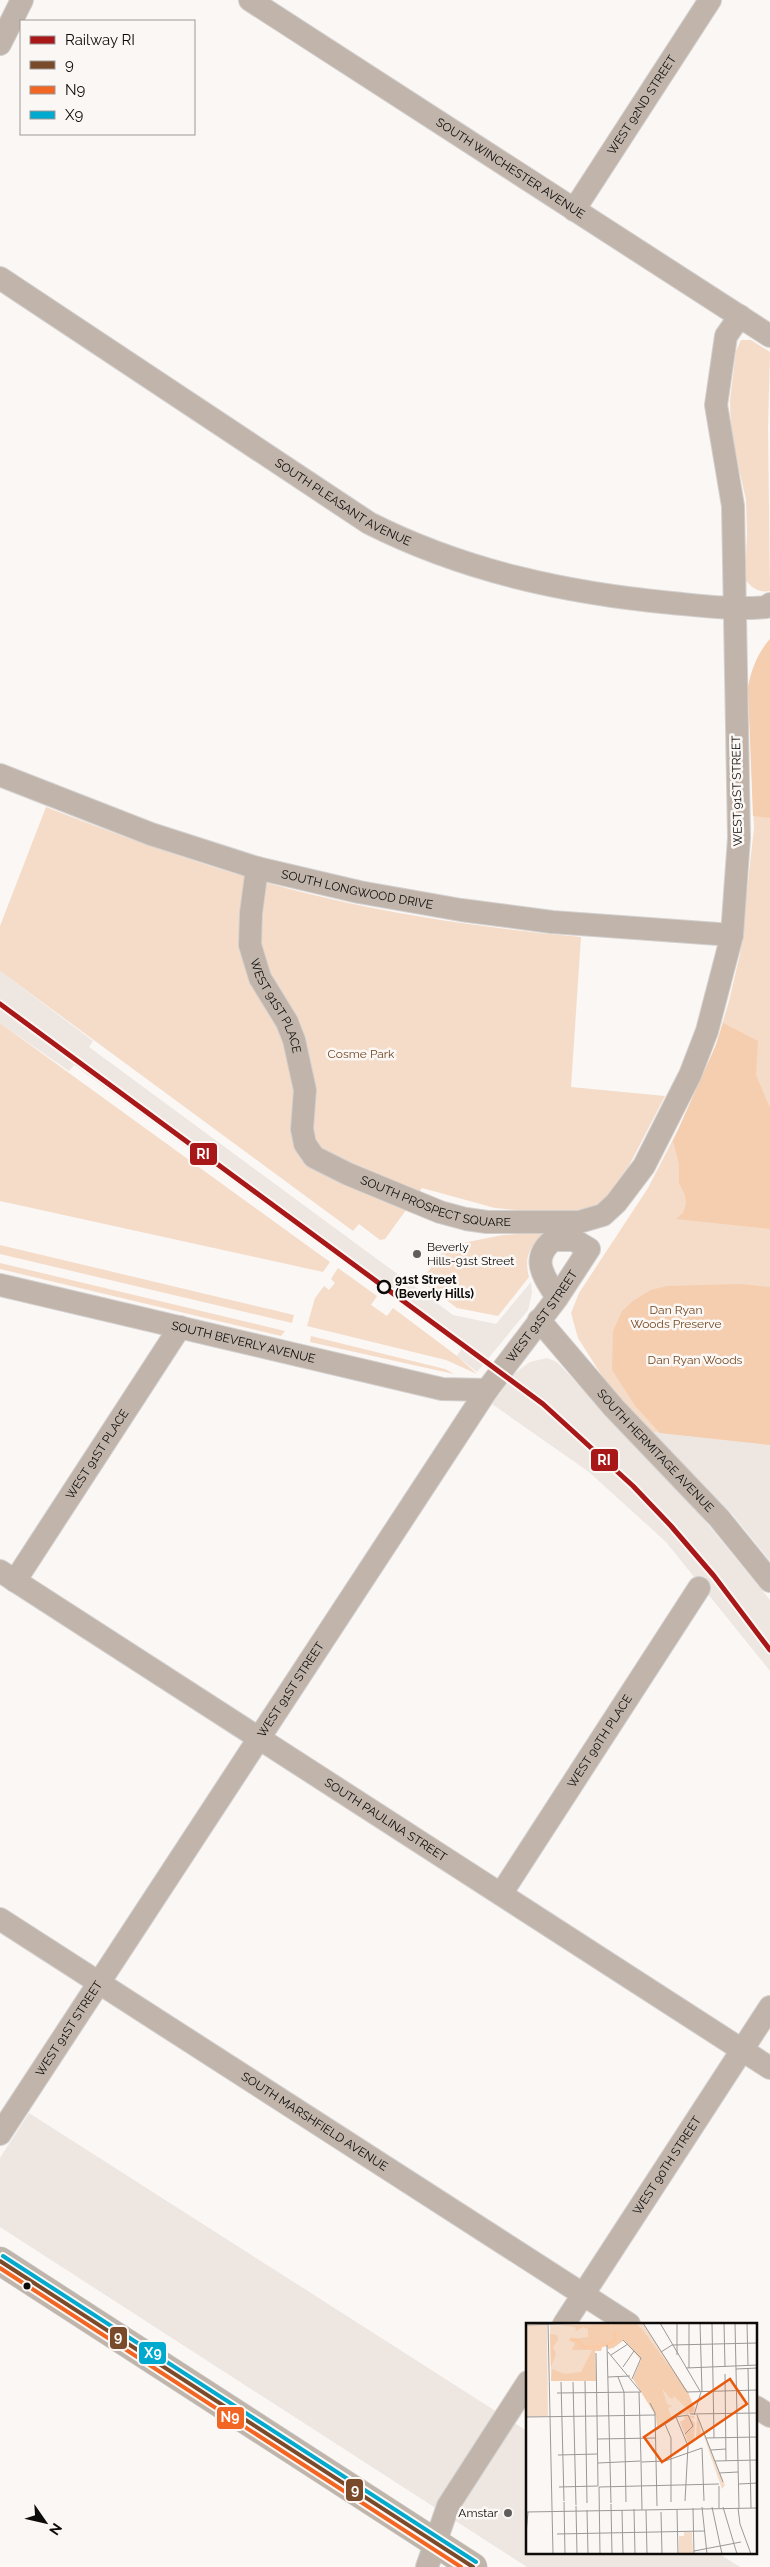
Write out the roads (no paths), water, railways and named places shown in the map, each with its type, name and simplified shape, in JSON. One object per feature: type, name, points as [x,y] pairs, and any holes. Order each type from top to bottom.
[{"type":"main road","points":[[0,2261],[432,2555],[474,2567]]},
{"type":"street","points":[[0,44],[22,0]]},
{"type":"street","name":"SOUTH WINCHESTER AVENUE","points":[[250,0],[770,336]]},
{"type":"street","name":"WEST 92ND STREET","points":[[574,210],[710,0]]},
{"type":"street","name":"SOUTH PLEASANT AVENUE","points":[[0,278],[370,523],[405,541],[499,574],[605,597],[733,608],[766,607],[770,604]]},
{"type":"street","name":"WEST 91ST STREET","points":[[579,1222],[603,1215],[630,1187],[644,1166],[690,1075],[707,1031],[732,935],[739,838],[733,608],[733,506],[716,405],[726,336],[740,316]]},
{"type":"street","name":"SOUTH LONGWOOD DRIVE","points":[[0,775],[152,834],[258,868],[359,892],[461,910],[552,922],[732,935]]},
{"type":"street","name":"WEST 91ST PLACE","points":[[258,868],[251,913],[250,946],[260,978],[287,1022],[294,1040],[305,1090],[302,1129],[305,1144]]},
{"type":"street","name":"SOUTH PROSPECT SQUARE","points":[[305,1144],[314,1157],[348,1174],[457,1217],[487,1222],[579,1222]]},
{"type":"street","name":"WEST 91ST STREET","points":[[0,2134],[258,1737],[487,1390],[556,1298],[589,1249],[574,1240],[562,1238],[553,1240],[545,1246],[540,1258],[541,1270],[556,1298]]},
{"type":"street","name":"SOUTH BEVERLY AVENUE","points":[[0,1285],[442,1389],[487,1390]]},
{"type":"street","name":"SOUTH HERMITAGE AVENUE","points":[[540,1320],[614,1408],[719,1518],[770,1581]]},
{"type":"street","name":"WEST 91ST PLACE","points":[[7,1576],[180,1327]]},
{"type":"street","name":"SOUTH PAULINA STREET","points":[[7,1576],[770,2068]]},
{"type":"street","name":"WEST 90TH PLACE","points":[[500,1894],[699,1588]]},
{"type":"street","name":"SOUTH MARSHFIELD AVENUE","points":[[0,1919],[627,2323]]},
{"type":"street","name":"WEST 90TH STREET","points":[[565,2323],[770,2007]]},
{"type":"street","points":[[432,2555],[448,2506],[526,2385]]},
{"type":"street","points":[[758,2408],[770,2416]]},
{"type":"rail line","name":"RI","points":[[0,1004],[543,1404],[633,1486],[671,1526],[714,1576],[770,1650]]},
{"type":"place","name":"Beverly Hills-91st Street","points":[[417,1254]]},
{"type":"place","name":"91st Street (Beverly Hills)","points":[[384,1287]]},
{"type":"place","name":"Amstar","points":[[508,2513]]},
{"type":"park label","name":"Cosme Park","points":[[361,1054]]},
{"type":"park label","name":"Dan Ryan Woods Preserve","points":[[676,1317]]},
{"type":"park label","name":"Dan Ryan Woods","points":[[695,1360]]}]
